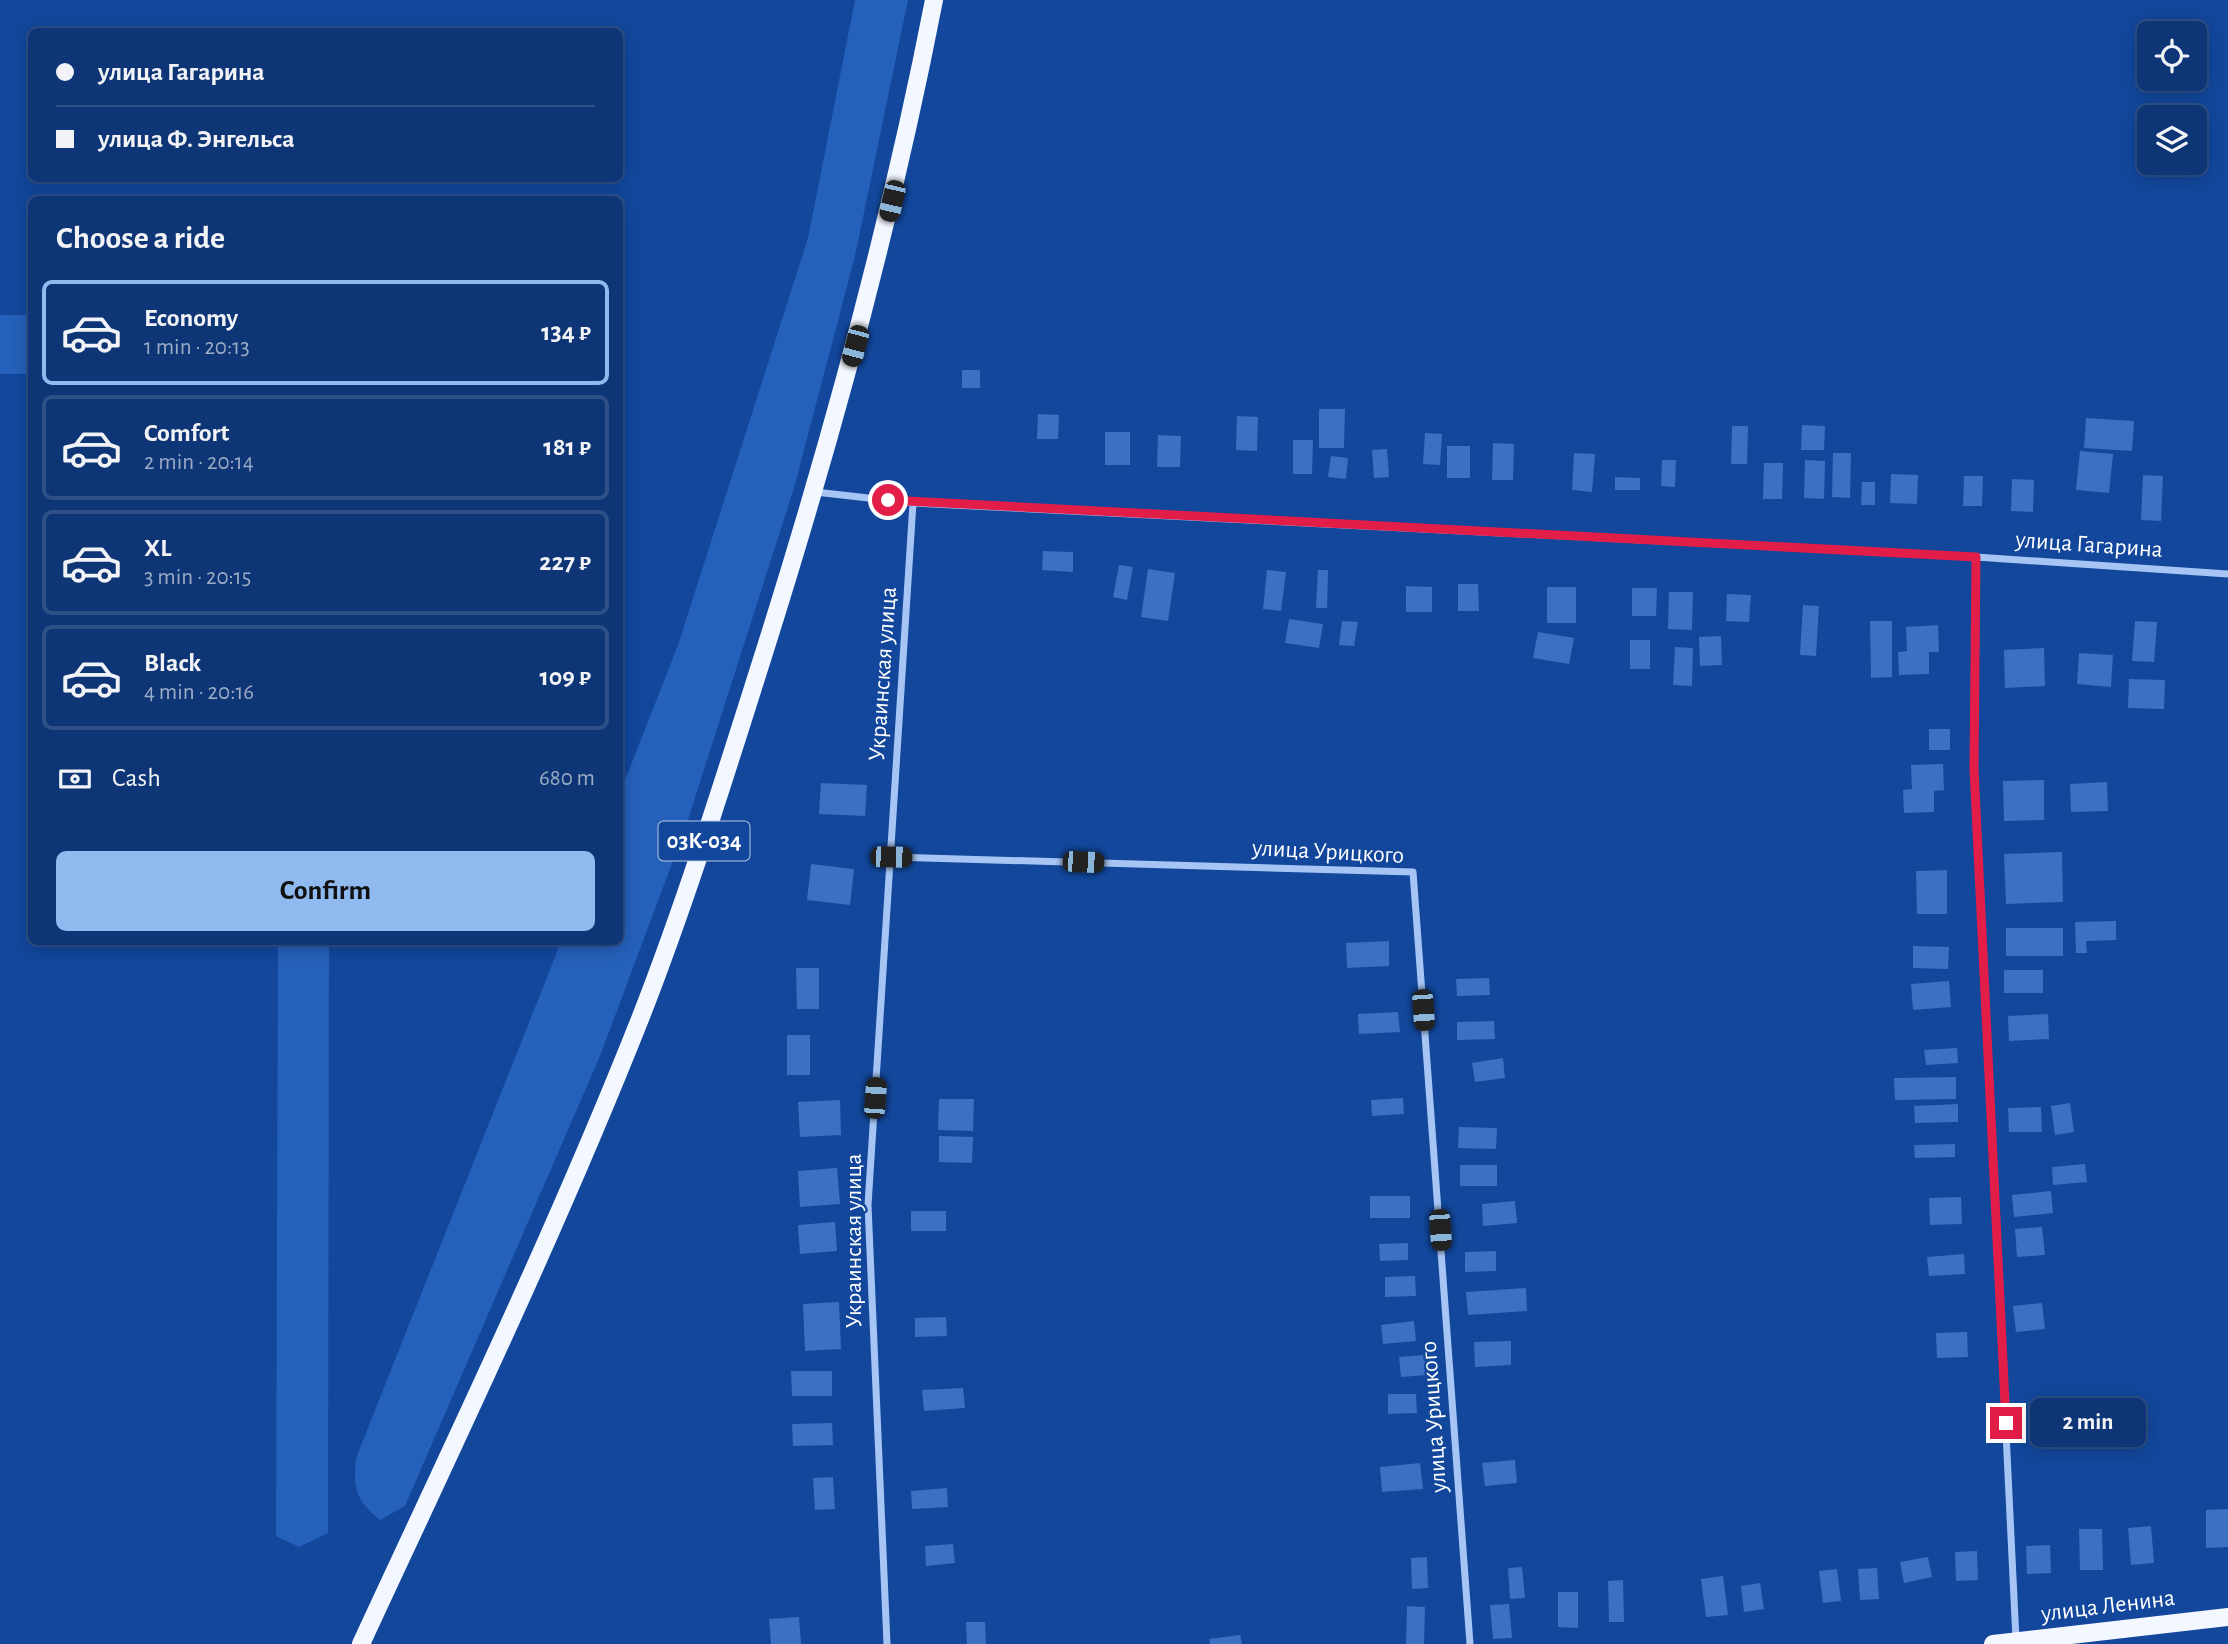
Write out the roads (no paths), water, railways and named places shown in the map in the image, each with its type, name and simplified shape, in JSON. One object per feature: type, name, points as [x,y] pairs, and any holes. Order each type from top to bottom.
[{"type":"main road","name":"03К-034","points":[[361,1644],[481,1388],[638,1024],[715,809],[815,492],[881,249],[934,0]]},
{"type":"main road","name":"улица Ленина","points":[[1993,1644],[2228,1617]]},
{"type":"street","name":"улица Гагарина","points":[[815,492],[913,503],[1976,557],[2228,574]]},
{"type":"street","name":"Украинская улица","points":[[887,1644],[868,1205],[913,503]]},
{"type":"street","points":[[1976,557],[1974,769],[2016,1641]]},
{"type":"street","name":"улица Урицкого","points":[[891,857],[1413,872],[1470,1644]]}]
